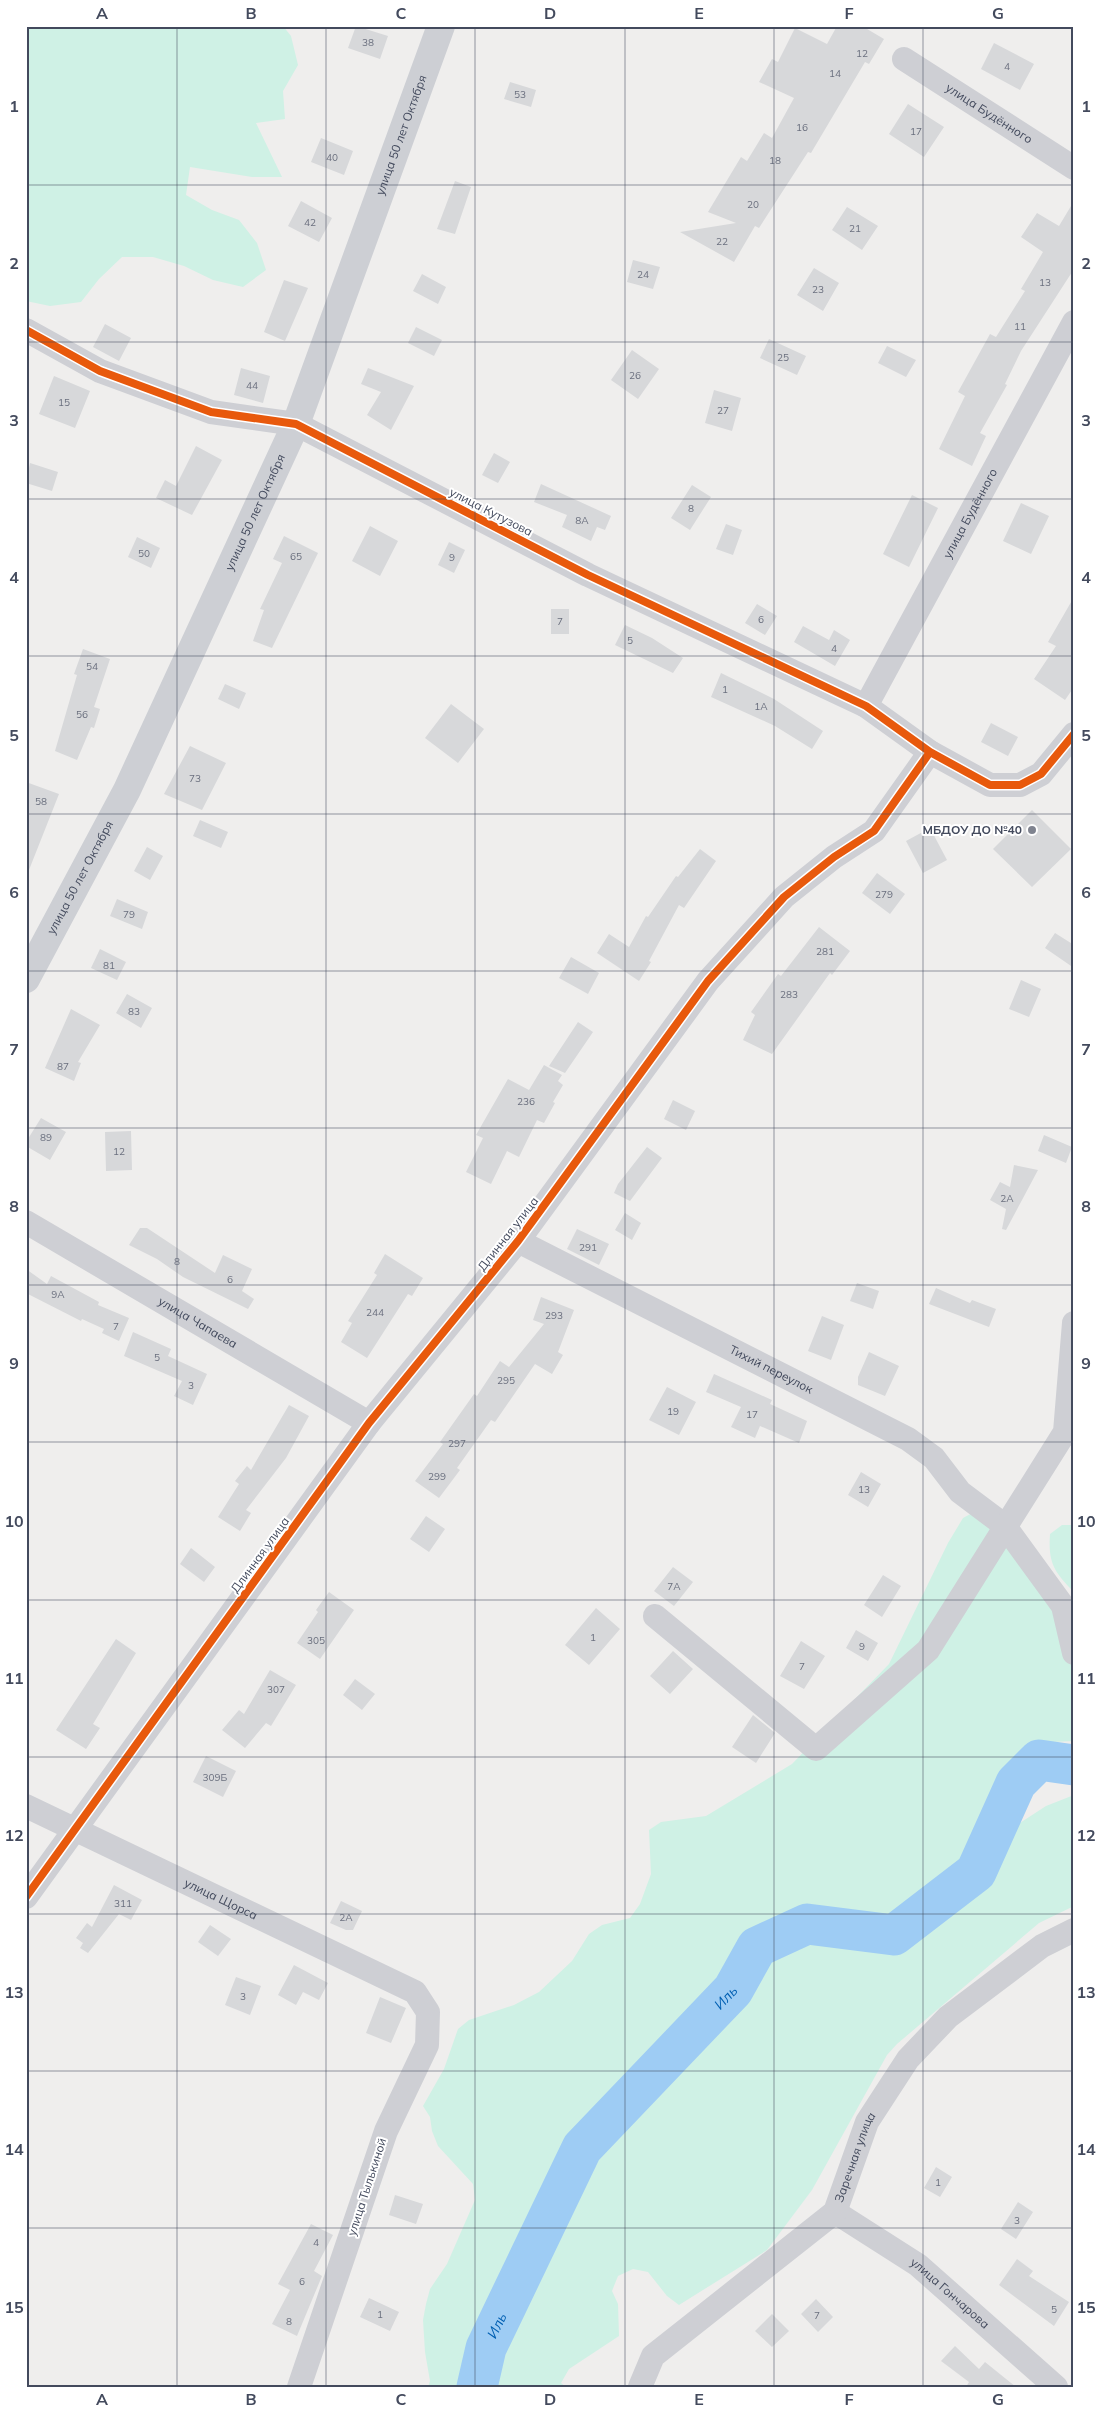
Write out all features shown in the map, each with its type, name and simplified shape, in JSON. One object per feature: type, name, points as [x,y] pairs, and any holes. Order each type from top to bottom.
[{"type":"street","name":"улица 50 лет Октября","points":[[26,979],[128,790],[296,424],[441,26]]},
{"type":"street","name":"улица Будённого","points":[[904,59],[1074,168]]},
{"type":"street","name":"улица Будённого","points":[[866,706],[1074,322]]},
{"type":"street","name":"улица Кутузова","points":[[26,330],[100,371],[211,412],[296,424],[588,575],[866,706],[930,752]]},
{"type":"street","points":[[930,752],[990,786],[1020,786],[1041,774],[1074,734]]},
{"type":"street","name":"Длинная улица","points":[[26,1897],[369,1423],[518,1241],[708,981],[784,897],[834,857],[874,832],[930,752]]},
{"type":"street","name":"улица Чапаева","points":[[26,1222],[369,1423]]},
{"type":"street","name":"Тихий переулок","points":[[518,1241],[908,1439],[934,1458],[960,1492],[1004,1526],[1068,1609]]},
{"type":"street","points":[[655,1616],[816,1749],[928,1650],[1004,1526],[1065,1432],[1074,1322]]},
{"type":"street","points":[[1068,1609],[1074,1653]]},
{"type":"street","name":"улица Щорса","points":[[26,1806],[74,1831],[415,1992]]},
{"type":"street","name":"Заречная улица","points":[[640,2387],[653,2356],[835,2212],[867,2122],[908,2059],[948,2017],[1042,1946],[1074,1930]]},
{"type":"street","name":"улица Тылькиной","points":[[298,2387],[306,2372],[386,2131],[427,2045],[428,2012],[415,1992]]},
{"type":"street","name":"улица Гончарова","points":[[835,2212],[918,2265],[1056,2387]]},
{"type":"green space","points":[[26,26],[283,26],[291,36],[298,65],[283,91],[285,119],[256,123],[282,177],[252,177],[190,167],[186,195],[212,210],[239,220],[257,243],[266,270],[243,287],[213,280],[184,266],[153,257],[122,257],[99,279],[81,302],[50,306],[26,301]]},
{"type":"green space","points":[[976,1511],[1053,1602],[1074,1655],[1074,1741],[1052,1742],[991,1799],[1009,1830],[1046,1806],[1074,1795],[1074,1906],[1039,1923],[897,2044],[887,2055],[812,2190],[767,2250],[679,2305],[667,2296],[648,2272],[633,2269],[618,2276],[612,2291],[618,2304],[619,2336],[569,2369],[561,2383],[566,2387],[428,2387],[430,2381],[425,2352],[423,2320],[426,2304],[430,2289],[447,2264],[475,2200],[473,2184],[438,2146],[432,2131],[430,2117],[423,2106],[444,2069],[458,2029],[469,2020],[514,2005],[539,1992],[572,1961],[589,1934],[602,1925],[630,1918],[640,1904],[651,1874],[649,1830],[661,1822],[706,1816],[792,1764],[889,1664],[948,1543],[963,1518]]},
{"type":"green space","points":[[1062,1525],[1074,1525],[1074,1592],[1057,1573],[1051,1560],[1050,1534]]},
{"type":"building","points":[[356,26],[388,36],[380,59],[348,48]]},
{"type":"building","points":[[837,26],[862,26],[884,39],[869,64],[865,62],[811,153],[808,152],[759,228],[755,226],[734,262],[680,232],[736,223],[708,212],[741,157],[747,161],[764,133],[772,138],[794,98],[759,82],[772,59],[778,62],[795,28],[827,44]]},
{"type":"building","points":[[994,43],[1034,64],[1020,90],[981,69]]},
{"type":"building","points":[[510,82],[536,90],[531,107],[504,99]]},
{"type":"building","points":[[908,104],[944,127],[924,157],[889,134]]},
{"type":"building","points":[[321,138],[353,151],[344,175],[311,162]]},
{"type":"building","points":[[455,181],[471,187],[455,234],[437,229]]},
{"type":"building","points":[[301,201],[332,218],[319,242],[288,226]]},
{"type":"building","points":[[1074,201],[1074,269],[1021,351],[1005,384],[1007,385],[980,433],[986,436],[972,466],[939,449],[965,396],[958,392],[990,334],[996,337],[1025,291],[1021,289],[1043,252],[1021,237],[1037,213],[1059,226]]},
{"type":"building","points":[[847,207],[878,226],[862,250],[832,230]]},
{"type":"building","points":[[633,260],[660,267],[653,289],[627,282]]},
{"type":"building","points":[[814,268],[839,283],[823,311],[797,295]]},
{"type":"building","points":[[422,274],[446,287],[438,304],[413,291]]},
{"type":"building","points":[[284,280],[308,288],[285,341],[264,332]]},
{"type":"building","points":[[105,324],[131,338],[119,361],[93,347]]},
{"type":"building","points":[[416,327],[442,340],[434,356],[408,343]]},
{"type":"building","points":[[769,339],[806,356],[797,375],[760,358]]},
{"type":"building","points":[[887,346],[916,360],[906,377],[878,363]]},
{"type":"building","points":[[632,350],[659,369],[638,399],[611,380]]},
{"type":"building","points":[[241,368],[270,376],[263,403],[234,395]]},
{"type":"building","points":[[368,368],[414,386],[391,430],[367,415],[381,392],[361,384]]},
{"type":"building","points":[[54,376],[90,391],[75,428],[39,414]]},
{"type":"building","points":[[714,390],[741,398],[732,431],[705,423]]},
{"type":"building","points":[[196,446],[222,460],[192,515],[156,498],[165,480],[176,486]]},
{"type":"building","points":[[494,453],[510,462],[498,483],[482,475]]},
{"type":"building","points":[[30,463],[58,472],[52,491],[26,483]]},
{"type":"building","points":[[541,484],[611,516],[605,530],[597,527],[591,541],[562,527],[567,515],[534,502]]},
{"type":"building","points":[[692,485],[711,497],[690,530],[671,518]]},
{"type":"building","points":[[912,495],[938,508],[909,567],[883,554]]},
{"type":"building","points":[[1021,503],[1049,516],[1031,554],[1003,541]]},
{"type":"building","points":[[726,524],[742,530],[733,555],[716,549]]},
{"type":"building","points":[[370,526],[398,541],[380,576],[352,561]]},
{"type":"building","points":[[284,536],[318,553],[272,648],[253,641],[264,610],[260,609],[282,563],[273,559]]},
{"type":"building","points":[[137,537],[160,548],[151,568],[128,557]]},
{"type":"building","points":[[449,542],[465,550],[454,573],[438,565]]},
{"type":"building","points":[[1074,597],[1074,687],[1065,700],[1034,679],[1056,646],[1048,642]]},
{"type":"building","points":[[757,604],[777,616],[765,635],[745,623]]},
{"type":"building","points":[[551,609],[569,609],[569,634],[551,634]]},
{"type":"building","points":[[625,625],[652,638],[683,658],[673,673],[615,645]]},
{"type":"building","points":[[803,626],[829,640],[834,630],[850,640],[835,666],[794,642]]},
{"type":"building","points":[[83,649],[110,659],[94,707],[100,709],[94,728],[91,727],[77,760],[55,751],[77,675],[74,674]]},
{"type":"building","points":[[721,673],[774,699],[823,731],[812,749],[775,726],[711,697]]},
{"type":"building","points":[[225,684],[246,693],[239,709],[218,699]]},
{"type":"building","points":[[451,704],[484,729],[458,763],[425,738]]},
{"type":"building","points":[[991,723],[1018,737],[1008,756],[981,742]]},
{"type":"building","points":[[190,746],[226,763],[202,810],[164,794]]},
{"type":"building","points":[[26,782],[59,794],[27,875],[26,875]]},
{"type":"building","name":"МБДОУ ДО №40","points":[[1032,810],[1071,849],[1032,887],[993,849]]},
{"type":"building","points":[[200,820],[228,832],[221,848],[193,836]]},
{"type":"building","points":[[930,828],[947,860],[923,873],[906,841]]},
{"type":"building","points":[[147,847],[163,856],[150,880],[134,871]]},
{"type":"building","points":[[700,849],[716,861],[684,908],[679,905],[649,961],[651,962],[639,981],[597,953],[609,934],[629,947],[646,916],[648,917],[676,876],[678,877]]},
{"type":"building","points":[[877,873],[905,894],[890,914],[862,893]]},
{"type":"building","points":[[117,899],[148,912],[142,929],[110,916]]},
{"type":"building","points":[[819,927],[850,951],[832,975],[830,973],[772,1054],[743,1040],[755,1015],[751,1012],[778,974],[781,976]]},
{"type":"building","points":[[1055,933],[1074,945],[1074,968],[1045,948]]},
{"type":"building","points":[[100,949],[126,962],[117,980],[91,968]]},
{"type":"building","points":[[571,957],[599,973],[588,994],[559,978]]},
{"type":"building","points":[[1021,980],[1041,989],[1029,1017],[1009,1009]]},
{"type":"building","points":[[127,994],[152,1008],[141,1028],[116,1013]]},
{"type":"building","points":[[71,1009],[100,1025],[78,1062],[81,1063],[74,1081],[45,1068]]},
{"type":"building","points":[[578,1022],[593,1032],[565,1073],[549,1066]]},
{"type":"building","points":[[544,1065],[562,1075],[558,1081],[563,1085],[544,1123],[537,1120],[519,1157],[507,1151],[491,1184],[466,1172],[483,1138],[476,1135],[508,1079],[529,1090]]},
{"type":"building","points":[[673,1100],[695,1111],[686,1130],[664,1119]]},
{"type":"building","points":[[41,1118],[66,1132],[50,1160],[26,1146],[26,1142]]},
{"type":"building","points":[[131,1131],[132,1170],[106,1171],[105,1132]]},
{"type":"building","points":[[1044,1135],[1072,1147],[1066,1163],[1038,1151]]},
{"type":"building","points":[[647,1147],[662,1158],[630,1201],[614,1193],[618,1184]]},
{"type":"building","points":[[1014,1165],[1038,1170],[1006,1230],[1002,1229],[1006,1209],[990,1200],[1000,1182],[1010,1187]]},
{"type":"building","points":[[625,1213],[641,1223],[632,1240],[615,1230]]},
{"type":"building","points":[[140,1228],[147,1228],[215,1273],[223,1255],[252,1269],[242,1291],[254,1299],[248,1309],[183,1277],[157,1259],[129,1245]]},
{"type":"building","points":[[577,1229],[609,1244],[599,1265],[567,1249]]},
{"type":"building","points":[[385,1254],[423,1278],[412,1296],[408,1294],[367,1358],[341,1342],[352,1323],[348,1321],[377,1275],[374,1273]]},
{"type":"building","points":[[26,1269],[47,1284],[51,1276],[99,1302],[98,1305],[129,1318],[119,1341],[102,1333],[104,1329],[82,1319],[81,1321],[26,1293]]},
{"type":"building","points":[[857,1283],[879,1291],[873,1309],[850,1301]]},
{"type":"building","points":[[936,1288],[970,1303],[972,1300],[996,1309],[989,1327],[929,1304]]},
{"type":"building","points":[[541,1297],[574,1310],[558,1352],[563,1355],[552,1374],[535,1364],[495,1422],[491,1420],[457,1468],[460,1470],[439,1498],[415,1481],[443,1444],[440,1442],[474,1394],[477,1396],[500,1361],[509,1367],[544,1324],[533,1320]]},
{"type":"building","points":[[822,1316],[844,1325],[831,1360],[808,1351]]},
{"type":"building","points":[[133,1332],[171,1349],[168,1356],[207,1374],[193,1405],[174,1396],[182,1381],[124,1356]]},
{"type":"building","points":[[869,1352],[899,1366],[885,1396],[858,1385],[858,1377]]},
{"type":"building","points":[[714,1374],[772,1400],[770,1404],[807,1421],[799,1443],[760,1426],[755,1438],[731,1427],[741,1407],[706,1392]]},
{"type":"building","points":[[667,1387],[696,1402],[679,1435],[649,1420]]},
{"type":"building","points":[[289,1405],[309,1416],[286,1458],[246,1510],[251,1513],[240,1531],[218,1517],[239,1484],[235,1481],[247,1466],[251,1470]]},
{"type":"building","points":[[861,1472],[881,1484],[868,1507],[848,1495]]},
{"type":"building","points":[[426,1516],[445,1529],[429,1552],[410,1539]]},
{"type":"building","points":[[191,1548],[215,1567],[204,1582],[180,1564]]},
{"type":"building","points":[[673,1567],[693,1582],[674,1606],[654,1591]]},
{"type":"building","points":[[883,1575],[901,1586],[882,1617],[864,1605]]},
{"type":"building","points":[[329,1592],[354,1610],[320,1659],[297,1643]]},
{"type":"building","points":[[596,1608],[620,1629],[589,1665],[565,1645]]},
{"type":"building","points":[[856,1630],[878,1643],[868,1661],[846,1648]]},
{"type":"building","points":[[116,1639],[136,1653],[93,1724],[100,1728],[86,1749],[56,1730]]},
{"type":"building","points":[[801,1641],[825,1656],[804,1689],[780,1676]]},
{"type":"building","points":[[673,1651],[693,1669],[670,1694],[650,1676]]},
{"type":"building","points":[[270,1670],[296,1685],[271,1726],[266,1723],[245,1748],[222,1730],[239,1710],[244,1714]]},
{"type":"building","points":[[355,1679],[375,1694],[362,1710],[343,1695]]},
{"type":"building","points":[[753,1715],[775,1733],[756,1763],[732,1747]]},
{"type":"building","points":[[206,1756],[236,1771],[223,1797],[193,1782]]},
{"type":"building","points":[[114,1885],[142,1900],[131,1920],[119,1914],[88,1953],[80,1948],[83,1943],[76,1938],[87,1923],[92,1927]]},
{"type":"building","points":[[341,1901],[362,1911],[353,1930],[346,1930],[330,1923]]},
{"type":"building","points":[[210,1925],[231,1939],[218,1956],[198,1942]]},
{"type":"building","points":[[294,1965],[328,1983],[319,2000],[303,1992],[296,2005],[278,1995]]},
{"type":"building","points":[[236,1977],[261,1986],[250,2015],[225,2005]]},
{"type":"building","points":[[380,1997],[406,2008],[391,2043],[366,2033]]},
{"type":"building","points":[[936,2167],[952,2177],[940,2197],[924,2188]]},
{"type":"building","points":[[395,2195],[423,2204],[416,2224],[389,2215]]},
{"type":"building","points":[[1018,2202],[1033,2212],[1016,2239],[1001,2229]]},
{"type":"building","points":[[311,2224],[333,2235],[314,2271],[322,2276],[297,2336],[272,2324],[290,2290],[278,2284]]},
{"type":"building","points":[[1017,2259],[1033,2271],[1029,2276],[1069,2302],[1054,2326],[999,2285]]},
{"type":"building","points":[[369,2298],[399,2312],[390,2331],[360,2317]]},
{"type":"building","points":[[816,2299],[833,2317],[818,2332],[801,2314]]},
{"type":"building","points":[[772,2314],[789,2331],[772,2347],[755,2331]]},
{"type":"building","points":[[955,2346],[979,2369],[985,2362],[1016,2387],[966,2387],[969,2382],[941,2361]]},
{"type":"waterway","name":"Иль","points":[[477,2387],[486,2348],[582,2148],[733,1990],[757,1947],[807,1924],[894,1935],[976,1872],[1016,1783],[1039,1760],[1074,1765]]},
{"type":"cycle path","points":[[26,330],[100,371],[211,412],[296,424],[588,575],[866,706],[930,752],[990,785],[1020,785],[1041,774],[1074,734]]},
{"type":"cycle path","points":[[26,1897],[369,1423],[518,1241],[708,981],[784,897],[834,857],[874,831],[930,752]]},
{"type":"place","name":"МБДОУ ДО №40","points":[[1032,830]]}]
